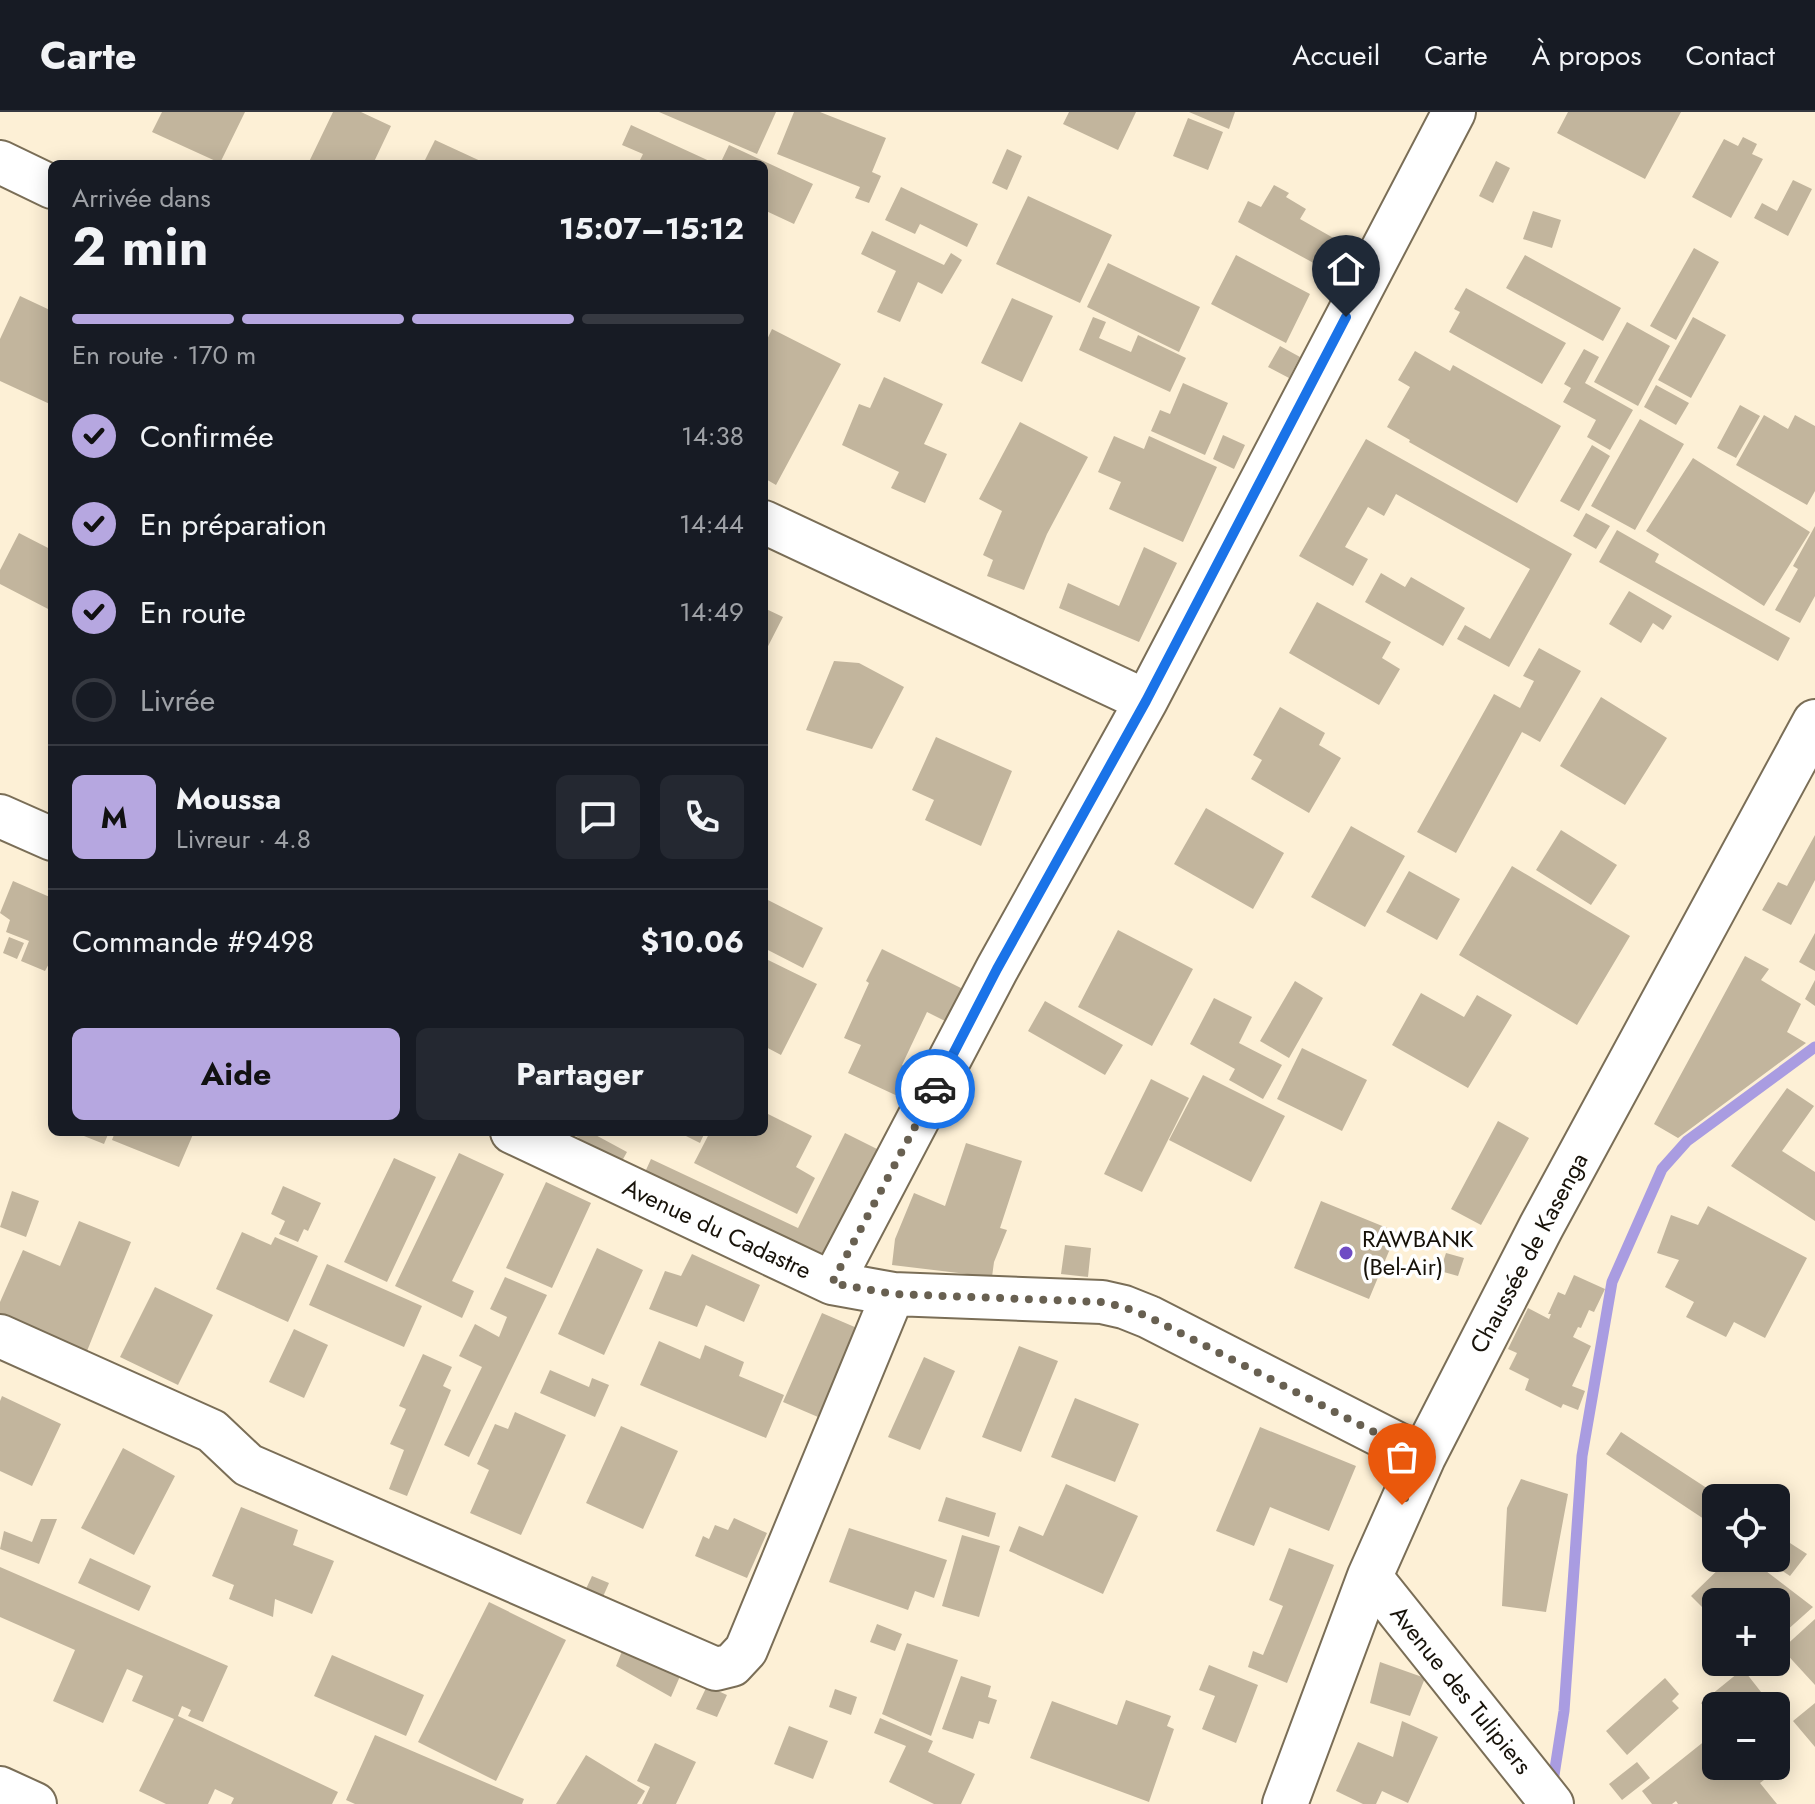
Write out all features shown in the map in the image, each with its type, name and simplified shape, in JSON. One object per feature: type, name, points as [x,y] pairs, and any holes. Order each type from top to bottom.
[{"type":"main road","name":"Chaussée de Kasenga","points":[[1285,1804],[1370,1576],[1423,1457],[1541,1227],[1815,722]]},
{"type":"street","points":[[832,1283],[997,969],[1146,701],[1439,116]]},
{"type":"street","points":[[0,162],[48,185]]},
{"type":"street","points":[[768,524],[1146,701]]},
{"type":"street","points":[[0,816],[48,837]]},
{"type":"street","name":"Avenue du Cadastre","points":[[520,1136],[832,1283],[893,1294],[1102,1302],[1124,1307],[1423,1457]]},
{"type":"street","points":[[0,1336],[212,1431],[248,1465],[716,1669],[732,1665],[746,1650],[893,1294]]},
{"type":"street","name":"Avenue des Tulipiers","points":[[1370,1576],[1542,1792]]},
{"type":"street","points":[[0,1788],[35,1804]]},
{"type":"building","points":[[162,112],[245,112],[221,160],[213,160],[152,132]]},
{"type":"building","points":[[333,112],[361,112],[391,126],[375,160],[310,160]]},
{"type":"building","points":[[659,112],[776,112],[757,154]]},
{"type":"building","points":[[794,112],[820,112],[886,138],[872,172],[881,176],[869,203],[855,198],[860,187],[777,154]]},
{"type":"building","points":[[1069,112],[1136,112],[1118,150],[1063,124]]},
{"type":"building","points":[[1189,112],[1235,112],[1229,129]]},
{"type":"building","points":[[1568,112],[1681,112],[1645,179],[1557,133]]},
{"type":"building","points":[[1188,118],[1223,132],[1208,170],[1173,156]]},
{"type":"building","points":[[631,125],[707,160],[640,160],[643,154],[622,145]]},
{"type":"building","points":[[1743,137],[1757,144],[1752,154],[1763,159],[1731,218],[1692,197],[1724,139],[1738,146]]},
{"type":"building","points":[[435,140],[478,160],[425,160]]},
{"type":"building","points":[[729,145],[761,160],[722,160]]},
{"type":"building","points":[[1007,149],[1022,156],[1007,190],[992,183]]},
{"type":"building","points":[[1496,161],[1510,168],[1493,203],[1479,196]]},
{"type":"building","points":[[768,163],[813,184],[794,224],[768,212]]},
{"type":"building","points":[[1793,180],[1812,189],[1788,236],[1754,218],[1762,203],[1777,211]]},
{"type":"building","points":[[1274,185],[1289,193],[1286,197],[1306,209],[1300,219],[1337,240],[1321,267],[1238,222],[1248,201],[1261,207]]},
{"type":"building","points":[[901,187],[978,224],[967,247],[920,224],[915,234],[885,220]]},
{"type":"building","points":[[1028,196],[1112,235],[1080,303],[996,264]]},
{"type":"building","points":[[1533,211],[1561,220],[1552,248],[1523,239]]},
{"type":"building","points":[[872,231],[944,265],[951,253],[962,260],[942,294],[918,282],[900,322],[877,312],[896,271],[861,254]]},
{"type":"building","points":[[1346,237],[1359,244],[1349,262],[1336,255]]},
{"type":"building","points":[[1694,248],[1719,262],[1676,340],[1650,326]]},
{"type":"building","points":[[1236,255],[1310,294],[1286,343],[1211,304]]},
{"type":"building","points":[[1525,255],[1621,308],[1603,341],[1506,288]]},
{"type":"building","points":[[1108,263],[1200,307],[1179,352],[1087,307]]},
{"type":"building","points":[[1466,288],[1566,343],[1542,384],[1449,332],[1460,312],[1454,309]]},
{"type":"building","points":[[20,296],[48,309],[48,403],[0,381],[0,339]]},
{"type":"building","points":[[1012,298],[1053,316],[1022,382],[981,363]]},
{"type":"building","points":[[1093,317],[1106,322],[1099,338],[1131,352],[1138,335],[1186,358],[1170,392],[1079,350]]},
{"type":"building","points":[[1693,317],[1726,335],[1691,398],[1658,380]]},
{"type":"building","points":[[1627,322],[1670,346],[1638,406],[1594,382]]},
{"type":"building","points":[[772,329],[841,364],[776,485],[768,480],[768,338]]},
{"type":"building","points":[[1280,346],[1300,357],[1289,378],[1268,367]]},
{"type":"building","points":[[1584,349],[1599,357],[1585,383],[1633,410],[1610,450],[1587,437],[1596,420],[1563,402],[1571,388],[1564,384]]},
{"type":"building","points":[[1415,351],[1450,371],[1453,365],[1561,426],[1517,503],[1387,427],[1410,387],[1398,380]]},
{"type":"building","points":[[884,377],[943,404],[924,444],[947,454],[925,503],[891,488],[899,472],[842,445],[859,404],[870,408]]},
{"type":"building","points":[[1183,383],[1228,403],[1205,455],[1151,431],[1160,410],[1170,414]]},
{"type":"building","points":[[1656,385],[1689,403],[1676,425],[1644,407]]},
{"type":"building","points":[[1740,405],[1760,416],[1736,458],[1717,448]]},
{"type":"building","points":[[1764,415],[1788,429],[1795,415],[1815,426],[1815,491],[1807,505],[1736,465]]},
{"type":"building","points":[[1640,419],[1684,444],[1635,530],[1591,506]]},
{"type":"building","points":[[1020,422],[1088,457],[1047,534],[1024,590],[987,576],[993,560],[983,555],[1002,511],[979,499]]},
{"type":"building","points":[[1223,435],[1245,445],[1234,469],[1213,459]]},
{"type":"building","points":[[1114,436],[1144,449],[1149,436],[1217,467],[1183,542],[1109,509],[1121,482],[1098,472]]},
{"type":"building","points":[[1366,439],[1572,554],[1509,667],[1457,639],[1465,625],[1490,639],[1530,569],[1396,494],[1384,516],[1368,507],[1345,547],[1368,559],[1353,586],[1299,556]]},
{"type":"building","points":[[1592,445],[1610,456],[1579,511],[1560,501]]},
{"type":"building","points":[[1693,458],[1810,532],[1764,606],[1646,531]]},
{"type":"building","points":[[1586,513],[1610,526],[1596,549],[1573,536]]},
{"type":"building","points":[[1815,526],[1815,596],[1800,623],[1775,610],[1798,569],[1793,566]]},
{"type":"building","points":[[1617,530],[1659,554],[1655,562],[1790,638],[1778,661],[1599,562]]},
{"type":"building","points":[[19,533],[48,548],[48,609],[0,584],[0,570]]},
{"type":"building","points":[[1144,547],[1177,563],[1139,642],[1059,608],[1068,583],[1119,606]]},
{"type":"building","points":[[1381,573],[1405,587],[1411,577],[1465,608],[1443,646],[1365,602]]},
{"type":"building","points":[[1629,591],[1672,616],[1663,630],[1653,623],[1641,643],[1609,624]]},
{"type":"building","points":[[1317,602],[1391,642],[1382,658],[1400,669],[1379,705],[1289,653]]},
{"type":"building","points":[[768,610],[783,617],[768,646]]},
{"type":"building","points":[[1539,648],[1581,671],[1540,742],[1522,732],[1456,853],[1417,832],[1494,694],[1520,708],[1534,681],[1523,676]]},
{"type":"building","points":[[834,661],[859,663],[904,687],[872,749],[806,730]]},
{"type":"building","points":[[1601,697],[1667,738],[1625,805],[1560,766]]},
{"type":"building","points":[[1280,707],[1325,733],[1319,745],[1341,758],[1309,813],[1251,779],[1262,760],[1253,755]]},
{"type":"building","points":[[936,737],[1012,771],[981,846],[925,820],[934,800],[912,790]]},
{"type":"building","points":[[1206,808],[1284,853],[1253,909],[1174,864]]},
{"type":"building","points":[[1351,826],[1405,856],[1365,927],[1311,897]]},
{"type":"building","points":[[1561,830],[1617,865],[1591,905],[1536,870]]},
{"type":"building","points":[[1815,835],[1815,880],[1791,925],[1762,910],[1778,882],[1787,886]]},
{"type":"building","points":[[1512,866],[1630,936],[1577,1025],[1459,955]]},
{"type":"building","points":[[1409,871],[1460,899],[1437,940],[1386,912]]},
{"type":"building","points":[[13,881],[48,896],[48,965],[45,971],[21,961],[29,941],[6,932],[10,920],[0,913]]},
{"type":"building","points":[[768,900],[823,928],[803,968],[768,950]]},
{"type":"building","points":[[1118,930],[1193,969],[1152,1046],[1078,1007]]},
{"type":"building","points":[[1815,933],[1815,971],[1799,962]]},
{"type":"building","points":[[9,937],[24,943],[17,959],[3,953]]},
{"type":"building","points":[[882,949],[965,990],[949,1023],[927,1012],[902,1065],[917,1073],[904,1099],[848,1073],[861,1045],[844,1038]]},
{"type":"building","points":[[1745,956],[1769,969],[1761,980],[1801,1004],[1787,1032],[1806,1043],[1678,1138],[1654,1124]]},
{"type":"building","points":[[768,960],[817,984],[781,1055],[768,1048]]},
{"type":"building","points":[[1815,980],[1815,1006],[1805,999]]},
{"type":"building","points":[[1295,981],[1323,998],[1289,1058],[1260,1041]]},
{"type":"building","points":[[1421,993],[1464,1017],[1477,995],[1512,1015],[1468,1088],[1392,1045]]},
{"type":"building","points":[[1214,998],[1252,1017],[1239,1043],[1282,1065],[1263,1099],[1229,1080],[1235,1069],[1190,1044]]},
{"type":"building","points":[[1045,1001],[1123,1045],[1105,1075],[1028,1031]]},
{"type":"building","points":[[1302,1048],[1367,1080],[1342,1131],[1277,1099]]},
{"type":"building","points":[[1203,1075],[1285,1116],[1251,1182],[1169,1140]]},
{"type":"building","points":[[1151,1079],[1189,1098],[1142,1192],[1104,1174]]},
{"type":"building","points":[[1787,1088],[1814,1106],[1782,1151],[1815,1172],[1815,1221],[1731,1166]]},
{"type":"building","points":[[768,1114],[812,1136],[796,1167],[815,1178],[797,1214],[694,1163],[708,1136],[768,1136]]},
{"type":"building","points":[[1498,1121],[1529,1138],[1481,1225],[1451,1209]]},
{"type":"building","points":[[845,1133],[877,1149],[816,1270],[641,1181],[651,1159],[798,1228]]},
{"type":"building","points":[[84,1136],[107,1136],[104,1144]]},
{"type":"building","points":[[114,1136],[192,1136],[179,1167],[112,1140]]},
{"type":"building","points":[[576,1136],[597,1136],[627,1152],[617,1170],[575,1146],[579,1138]]},
{"type":"building","points":[[686,1136],[703,1136],[700,1143]]},
{"type":"building","points":[[966,1143],[1022,1161],[1000,1228],[1007,1230],[994,1262],[992,1277],[892,1265],[895,1239],[914,1193],[945,1206]]},
{"type":"building","points":[[459,1153],[504,1174],[452,1281],[474,1291],[462,1318],[395,1286]]},
{"type":"building","points":[[394,1158],[436,1177],[387,1282],[344,1262]]},
{"type":"building","points":[[546,1182],[591,1203],[552,1288],[506,1268]]},
{"type":"building","points":[[283,1186],[321,1203],[308,1231],[304,1229],[298,1242],[279,1234],[285,1221],[271,1214]]},
{"type":"building","points":[[12,1191],[39,1201],[26,1237],[0,1227]]},
{"type":"building","points":[[1321,1201],[1397,1232],[1369,1299],[1294,1268]]},
{"type":"building","points":[[1708,1206],[1807,1258],[1765,1338],[1734,1322],[1726,1337],[1686,1317],[1694,1302],[1665,1287],[1679,1260],[1657,1253],[1671,1215],[1698,1225]]},
{"type":"building","points":[[79,1221],[131,1242],[87,1351],[0,1314],[0,1302],[23,1250],[60,1266]]},
{"type":"building","points":[[242,1232],[271,1245],[275,1237],[318,1256],[288,1322],[216,1289]]},
{"type":"building","points":[[1065,1245],[1091,1248],[1088,1277],[1061,1274]]},
{"type":"building","points":[[597,1248],[643,1270],[604,1355],[558,1334]]},
{"type":"building","points":[[1446,1253],[1464,1258],[1458,1276],[1440,1271]]},
{"type":"building","points":[[692,1254],[760,1285],[744,1322],[706,1305],[697,1327],[649,1309],[665,1271],[681,1276]]},
{"type":"building","points":[[327,1264],[422,1306],[404,1347],[309,1305]]},
{"type":"building","points":[[1574,1275],[1605,1289],[1594,1312],[1589,1310],[1573,1337],[1591,1346],[1572,1386],[1585,1391],[1578,1410],[1563,1404],[1561,1408],[1525,1390],[1529,1379],[1509,1369],[1517,1353],[1508,1349],[1528,1308],[1549,1319],[1551,1314],[1548,1314],[1558,1292],[1565,1295]]},
{"type":"building","points":[[505,1277],[547,1295],[469,1457],[444,1445],[482,1367],[459,1356],[475,1324],[499,1337],[507,1317],[490,1309]]},
{"type":"building","points":[[155,1287],[213,1315],[178,1385],[120,1357]]},
{"type":"building","points":[[822,1313],[864,1331],[825,1420],[783,1402]]},
{"type":"building","points":[[294,1329],[328,1345],[304,1398],[269,1382]]},
{"type":"building","points":[[659,1341],[700,1359],[705,1345],[744,1362],[739,1376],[784,1395],[766,1438],[640,1385]]},
{"type":"building","points":[[1019,1346],[1058,1361],[1021,1452],[982,1437]]},
{"type":"building","points":[[423,1354],[452,1367],[443,1386],[451,1390],[407,1496],[389,1489],[404,1450],[390,1444],[406,1409],[399,1406]]},
{"type":"building","points":[[924,1357],[955,1371],[920,1450],[888,1437]]},
{"type":"building","points":[[550,1370],[589,1387],[592,1378],[609,1385],[595,1417],[540,1393]]},
{"type":"building","points":[[2,1396],[61,1424],[32,1486],[0,1471]]},
{"type":"building","points":[[1075,1398],[1139,1424],[1115,1482],[1051,1457]]},
{"type":"building","points":[[515,1412],[566,1435],[521,1535],[470,1513],[489,1470],[477,1464],[495,1424],[508,1429]]},
{"type":"building","points":[[621,1426],[678,1451],[643,1529],[586,1503]]},
{"type":"building","points":[[1260,1427],[1356,1466],[1329,1531],[1270,1507],[1254,1546],[1216,1531]]},
{"type":"building","points":[[1621,1432],[1702,1485],[1702,1518],[1606,1454]]},
{"type":"building","points":[[123,1448],[175,1476],[134,1555],[81,1528]]},
{"type":"building","points":[[1521,1479],[1568,1494],[1546,1612],[1502,1606],[1507,1508]]},
{"type":"building","points":[[1066,1484],[1138,1516],[1103,1594],[1009,1551],[1019,1526],[1043,1536]]},
{"type":"building","points":[[946,1497],[996,1513],[989,1537],[938,1521]]},
{"type":"building","points":[[241,1507],[298,1530],[293,1545],[334,1561],[312,1614],[275,1599],[273,1617],[229,1599],[234,1585],[212,1576]]},
{"type":"building","points":[[734,1518],[767,1533],[747,1578],[695,1556],[703,1536],[709,1539],[715,1525],[728,1530]]},
{"type":"building","points":[[41,1519],[57,1519],[39,1564],[0,1549],[4,1531],[32,1542]]},
{"type":"building","points":[[849,1528],[947,1560],[934,1598],[915,1591],[908,1610],[829,1582]]},
{"type":"building","points":[[962,1535],[1000,1546],[979,1617],[942,1606]]},
{"type":"building","points":[[1790,1543],[1807,1554],[1790,1576],[1784,1572],[1790,1572]]},
{"type":"building","points":[[1289,1548],[1334,1565],[1287,1683],[1248,1667],[1253,1651],[1263,1655],[1283,1606],[1269,1600]]},
{"type":"building","points":[[90,1558],[151,1586],[139,1611],[78,1583]]},
{"type":"building","points":[[0,1567],[228,1666],[203,1722],[188,1716],[191,1710],[182,1706],[178,1716],[338,1792],[332,1804],[231,1804],[234,1798],[215,1789],[208,1804],[166,1804],[139,1791],[174,1719],[132,1701],[143,1676],[127,1669],[103,1723],[53,1701],[75,1650],[0,1617]]},
{"type":"building","points":[[1716,1572],[1767,1572],[1788,1588],[1702,1588],[1702,1607],[1691,1596]]},
{"type":"building","points":[[592,1576],[609,1583],[602,1599],[585,1591]]},
{"type":"building","points":[[1790,1589],[1813,1607],[1790,1628]]},
{"type":"building","points":[[489,1602],[566,1640],[496,1781],[418,1742]]},
{"type":"building","points":[[1815,1619],[1815,1685],[1790,1658],[1790,1642]]},
{"type":"building","points":[[877,1624],[902,1634],[895,1651],[870,1642]]},
{"type":"building","points":[[907,1643],[958,1660],[931,1736],[882,1714]]},
{"type":"building","points":[[625,1644],[681,1674],[671,1697],[616,1666]]},
{"type":"building","points":[[332,1655],[424,1695],[406,1736],[314,1696]]},
{"type":"building","points":[[1380,1662],[1425,1678],[1410,1716],[1370,1703]]},
{"type":"building","points":[[1209,1665],[1258,1685],[1236,1743],[1202,1729],[1215,1696],[1199,1690]]},
{"type":"building","points":[[961,1676],[991,1686],[988,1697],[997,1700],[989,1724],[979,1721],[973,1739],[942,1729]]},
{"type":"building","points":[[1734,1676],[1748,1676],[1761,1692],[1715,1692]]},
{"type":"building","points":[[1665,1678],[1679,1694],[1672,1701],[1679,1708],[1627,1755],[1606,1731]]},
{"type":"building","points":[[707,1686],[727,1695],[717,1717],[696,1709]]},
{"type":"building","points":[[835,1689],[857,1697],[851,1715],[829,1707]]},
{"type":"building","points":[[1126,1700],[1171,1716],[1167,1726],[1174,1729],[1149,1802],[1030,1758],[1052,1701],[1117,1725]]},
{"type":"building","points":[[1815,1703],[1815,1747],[1793,1721]]},
{"type":"building","points":[[880,1718],[933,1741],[928,1752],[975,1774],[961,1804],[934,1804],[889,1782],[906,1746],[874,1733]]},
{"type":"building","points":[[1402,1721],[1438,1737],[1408,1803],[1382,1791],[1376,1804],[1363,1804],[1336,1791],[1358,1742],[1393,1757]]},
{"type":"building","points":[[789,1726],[828,1741],[813,1779],[774,1764]]},
{"type":"building","points":[[375,1735],[524,1799],[522,1804],[355,1804],[346,1800]]},
{"type":"building","points":[[655,1743],[696,1762],[676,1804],[642,1804],[650,1787],[637,1781]]},
{"type":"building","points":[[1702,1743],[1702,1780],[1764,1780],[1760,1783],[1777,1804],[1678,1804],[1676,1801],[1672,1804],[1652,1804],[1642,1791]]},
{"type":"building","points":[[586,1755],[645,1791],[637,1804],[556,1804]]},
{"type":"building","points":[[1637,1762],[1650,1778],[1622,1800],[1609,1784]]},
{"type":"waterway","points":[[1552,1788],[1564,1711],[1582,1456],[1612,1282],[1662,1169],[1687,1141],[1815,1047]]},
{"type":"way so far","points":[[935,1089],[832,1283],[893,1294],[1102,1302],[1124,1307],[1423,1457],[1402,1505]]},
{"type":"place","name":"RAWBANK (Bel-Air)","points":[[1346,1253]]},
{"type":"route","points":[[935,1089],[997,969],[1146,701],[1346,317]]}]
